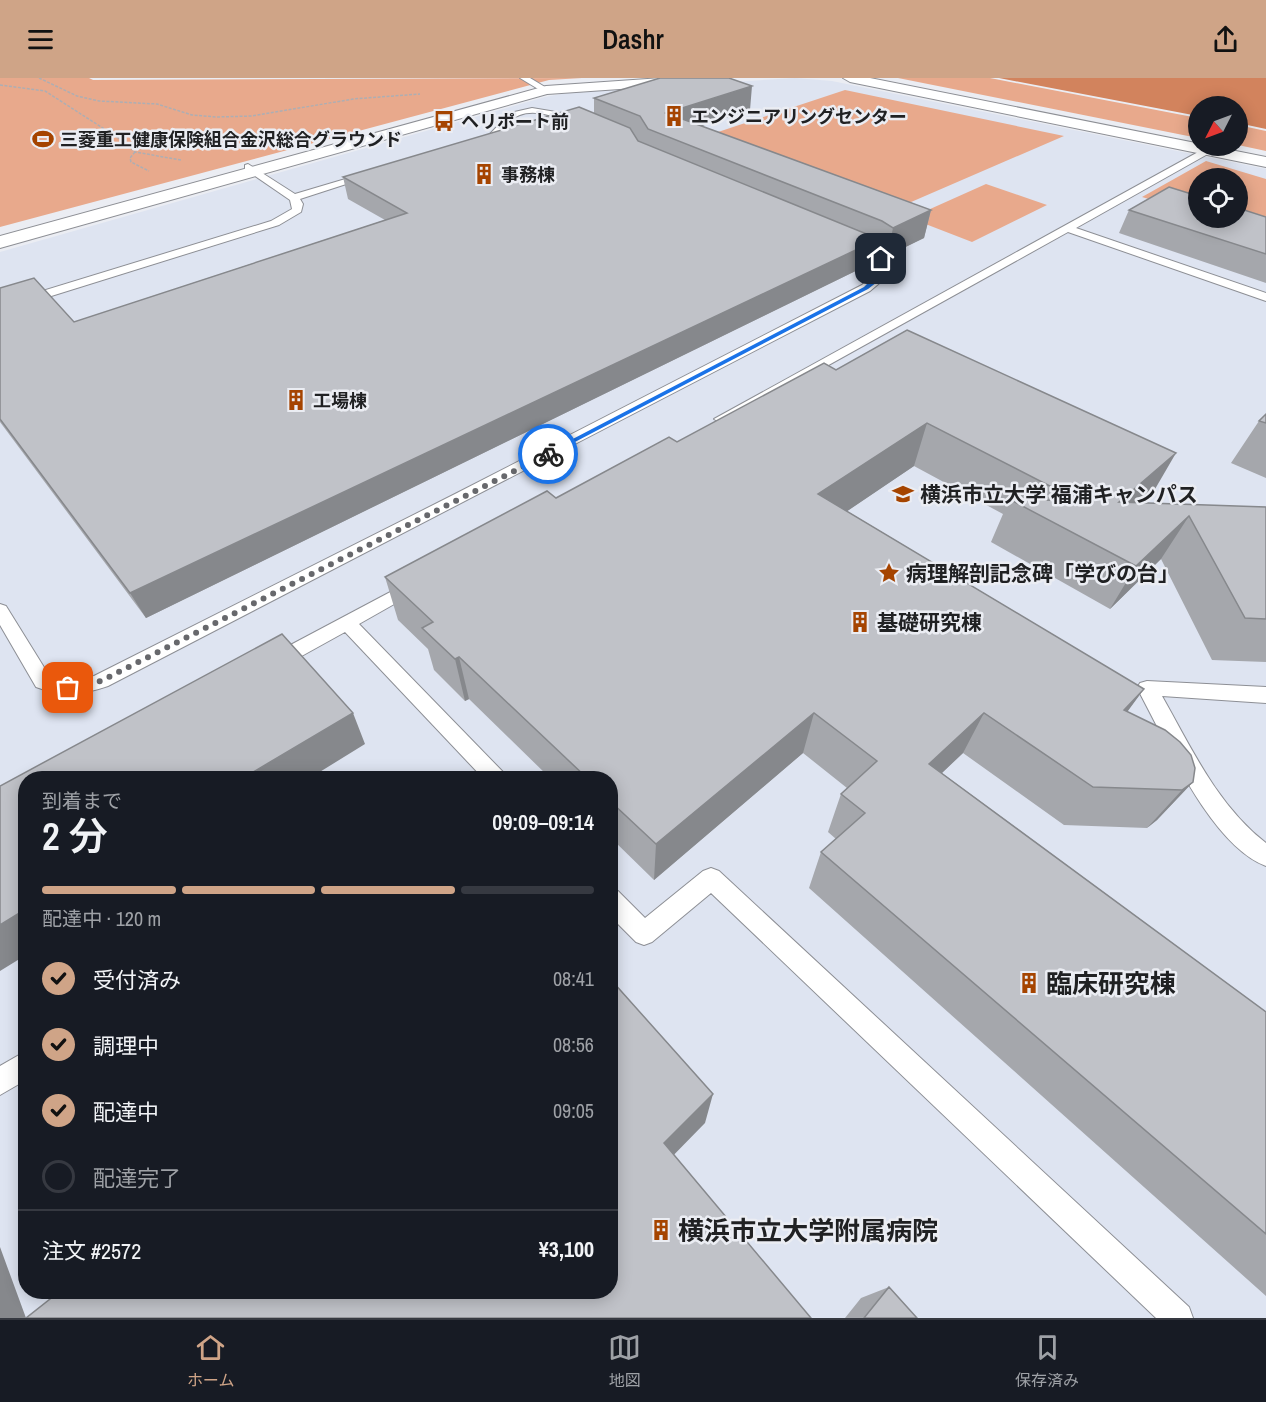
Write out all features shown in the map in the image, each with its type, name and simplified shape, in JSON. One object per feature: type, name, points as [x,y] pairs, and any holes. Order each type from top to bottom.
[{"type":"street","points":[[0,236],[544,89],[661,78]]},
{"type":"street","points":[[544,89],[722,78]]},
{"type":"street","points":[[850,78],[1188,143]]},
{"type":"street","points":[[871,78],[1188,142]]},
{"type":"street","points":[[1248,154],[1266,157]]},
{"type":"street","points":[[1244,156],[1266,162]]},
{"type":"street","points":[[0,242],[251,169]]},
{"type":"lane","points":[[524,78],[544,89]]},
{"type":"lane","points":[[461,148],[494,138],[507,119],[529,112],[557,113],[596,129]]},
{"type":"lane","points":[[706,427],[1069,229],[1189,156]]},
{"type":"lane","points":[[0,308],[275,223],[297,210],[298,204],[294,198],[251,169]]},
{"type":"lane","points":[[294,198],[383,171]]},
{"type":"lane","points":[[1069,229],[1266,297]]},
{"type":"lane","points":[[0,610],[43,682],[54,687],[68,688],[101,681],[464,497],[866,288],[879,278],[886,268],[881,259],[838,239]]},
{"type":"lane","points":[[255,673],[429,578]]},
{"type":"lane","points":[[347,623],[489,771]]},
{"type":"lane","points":[[1266,695],[1147,688],[1213,806],[1239,835],[1266,856]]},
{"type":"lane","points":[[618,907],[644,934],[711,878],[1178,1318]]},
{"type":"lane","points":[[0,1082],[18,1070]]},
{"type":"path","points":[[39,78],[77,96],[157,104],[192,115],[217,117],[252,116],[353,99],[428,93]]},
{"type":"path","points":[[0,85],[45,91],[135,152],[169,160],[191,159]]},
{"type":"shaded area","points":[[0,78],[89,78],[93,80],[582,78],[549,80],[0,227]]},
{"type":"shaded area","name":"横浜市立大学 福浦キャンパス","points":[[795,78],[832,81],[1188,153],[1188,156],[1202,156],[1266,169],[1266,1318],[0,1318],[0,252],[545,97],[572,92]]},
{"type":"shaded area","points":[[898,78],[990,78],[1188,116],[1188,136]]},
{"type":"shaded area","points":[[999,78],[1266,78],[1266,129],[1248,125],[1248,96],[1188,96],[1188,114]]},
{"type":"shaded area","points":[[845,90],[1064,136],[888,212],[697,139]]},
{"type":"shaded area","points":[[1248,127],[1266,131],[1266,151],[1248,147]]},
{"type":"shaded area","points":[[1206,161],[1229,168],[1194,168]]},
{"type":"shaded area","points":[[1188,171],[1188,211],[1142,197]]},
{"type":"shaded area","points":[[1248,174],[1266,179],[1266,236],[1248,224]]},
{"type":"shaded area","points":[[986,184],[1047,205],[972,242],[910,218]]},
{"type":"building","points":[[660,78],[729,78],[752,86],[666,113],[931,210],[893,228],[882,221],[648,129],[640,116],[594,98]]},
{"type":"building","name":"工場棟","points":[[579,107],[630,128],[638,141],[879,239],[130,593],[0,419],[0,288],[34,278],[74,322],[407,213],[343,177]]},
{"type":"building","points":[[1169,187],[1188,193],[1188,228],[1248,228],[1248,211],[1266,217],[1266,254],[1129,210]]},
{"type":"building","points":[[907,330],[1176,453],[1119,502],[1266,507],[1266,619],[1245,618],[1189,516],[1136,566],[1009,499],[1079,501],[927,423],[818,494],[1144,689],[1124,710],[1165,730],[1191,755],[1195,768],[1193,782],[1182,790],[1093,787],[984,713],[929,764],[1266,1012],[1266,1234],[821,852],[865,813],[841,794],[877,761],[814,713],[656,844],[618,808],[618,771],[580,771],[459,657],[455,659],[422,628],[433,622],[385,577],[547,491],[556,498],[669,437],[677,442],[824,363],[836,370]]},
{"type":"building","points":[[1266,414],[1266,423],[1259,421]]},
{"type":"building","points":[[282,634],[353,713],[255,771],[28,771]]},
{"type":"building","points":[[18,776],[18,914],[0,925],[0,786]]},
{"type":"building","name":"横浜市立大学附属病院","points":[[618,988],[713,1094],[664,1143],[811,1318],[26,1318],[50,1299],[618,1299]]},
{"type":"building","points":[[889,1287],[917,1318],[864,1318]]},
{"type":"way so far","points":[[68,688],[101,681],[548,454]]},
{"type":"place","name":"エンジニアリングセンター","points":[[674,116]]},
{"type":"place","name":"ヘリポート前","points":[[444,121]]},
{"type":"place","name":"三菱重工健康保険組合金沢総合グラウンド","points":[[43,139]]},
{"type":"place","name":"事務棟","points":[[484,174]]},
{"type":"place","name":"工場棟","points":[[296,400]]},
{"type":"place","name":"横浜市立大学 福浦キャンパス","points":[[903,494]]},
{"type":"place","name":"病理解剖記念碑「学びの台」","points":[[889,573]]},
{"type":"place","name":"基礎研究棟","points":[[860,622]]},
{"type":"place","name":"臨床研究棟","points":[[1029,983]]},
{"type":"place","name":"横浜市立大学附属病院","points":[[661,1230]]},
{"type":"route","points":[[548,454],[866,288],[879,278],[886,268],[881,259]]}]
